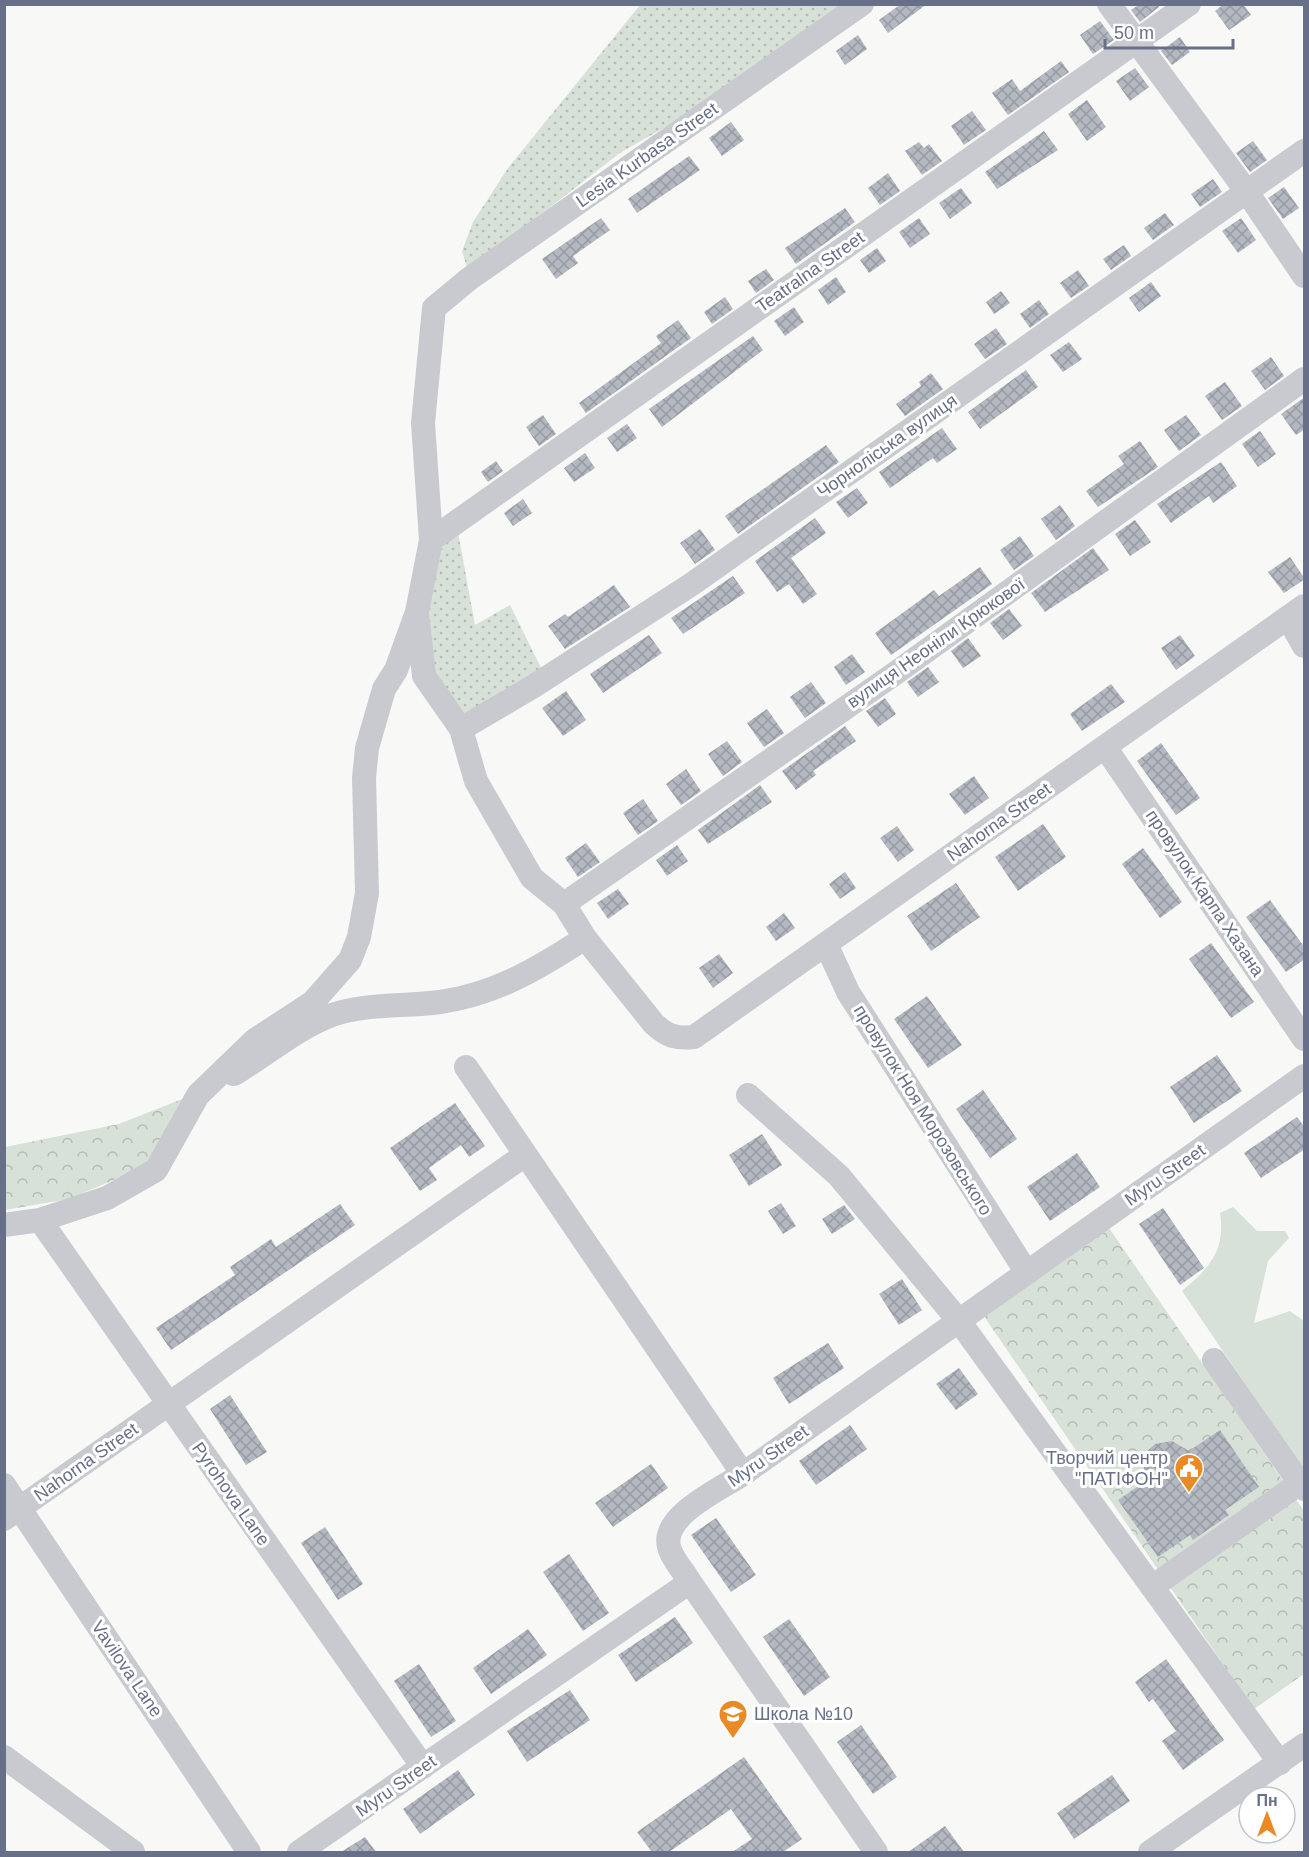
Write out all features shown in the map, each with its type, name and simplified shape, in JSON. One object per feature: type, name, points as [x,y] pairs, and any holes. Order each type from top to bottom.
[{"type":"street","name":"Lesia Kurbasa Street","points":[[430,540],[423,423],[434,308],[470,279],[862,4]]},
{"type":"street","points":[[1108,4],[1247,192],[1305,276]]},
{"type":"street","name":"Teatralna Street","points":[[430,540],[1189,4]]},
{"type":"street","name":"Чорноліська вулиця","points":[[461,729],[534,686],[692,584],[1305,152]]},
{"type":"street","name":"вулиця Неоніли Крюкової","points":[[564,904],[897,672],[1305,379]]},
{"type":"street","points":[[4,1225],[40,1220],[107,1198],[156,1170],[198,1095],[255,1040],[313,1002],[350,960],[359,937],[367,893],[364,778],[367,748],[375,715],[417,612],[430,540]]},
{"type":"street","points":[[198,1095],[307,1027],[332,1015],[355,1010],[441,1002],[494,990],[534,971],[585,938],[564,904],[532,878],[476,782],[461,729],[424,676],[417,612]]},
{"type":"street","points":[[1296,612],[1305,646]]},
{"type":"street","name":"Nahorna Street","points":[[585,938],[665,1035],[680,1039],[694,1037],[1296,612]]},
{"type":"street","points":[[390,681],[409,672],[424,676]]},
{"type":"street","name":"провулок Карпа Хазана","points":[[1105,747],[1305,1039]]},
{"type":"street","name":"провулок Ноя Морозовського","points":[[826,944],[848,992],[1027,1273]]},
{"type":"street","points":[[466,1066],[743,1474]]},
{"type":"street","name":"Myru Street","points":[[299,1852],[690,1582],[670,1550],[671,1527],[681,1514],[743,1474],[1305,1076]]},
{"type":"street","points":[[748,1095],[838,1176],[959,1321],[1280,1762]]},
{"type":"street","name":"Nahorna Street","points":[[13,1513],[525,1155]]},
{"type":"street","name":"Pyrohova Lane","points":[[40,1220],[423,1767]]},
{"type":"street","points":[[1152,1587],[1302,1486],[1214,1360]]},
{"type":"street","name":"Vavilova Lane","points":[[4,1485],[13,1513],[249,1852]]},
{"type":"street","points":[[690,1582],[876,1852]]},
{"type":"street","points":[[1150,1852],[1305,1745]]},
{"type":"street","points":[[4,1757],[133,1852]]},
{"type":"green space","points":[[640,5],[845,5],[695,110],[620,153],[468,271],[462,251],[473,222],[508,168]]},
{"type":"green space","points":[[458,532],[475,625],[510,605],[543,672],[467,716],[431,672],[427,613],[436,553]]},
{"type":"green space","points":[[187,1097],[144,1167],[69,1199],[5,1210],[5,1147],[119,1124]]},
{"type":"green space","points":[[1233,1207],[1257,1231],[1285,1231],[1289,1238],[1268,1261],[1254,1323],[1290,1311],[1304,1321],[1304,1470],[1182,1291],[1213,1258],[1220,1238],[1220,1213]]},
{"type":"green space","points":[[1109,1228],[1304,1511],[1304,1674],[1254,1709],[983,1315]]},
{"type":"building","points":[[901,4],[927,4],[888,33],[879,20]]},
{"type":"building","points":[[1140,4],[1157,4],[1159,7],[1140,22],[1131,10]]},
{"type":"building","points":[[1224,4],[1243,4],[1251,15],[1229,30],[1215,11]]},
{"type":"building","points":[[1100,21],[1114,40],[1093,54],[1080,35]]},
{"type":"building","points":[[858,35],[867,49],[845,65],[836,51]]},
{"type":"building","points":[[1180,37],[1190,52],[1172,65],[1161,51]]},
{"type":"building","points":[[1061,61],[1069,72],[1008,115],[992,93],[1012,79],[1020,91]]},
{"type":"building","points":[[1135,68],[1149,87],[1130,101],[1116,81]]},
{"type":"building","points":[[1087,100],[1106,127],[1087,141],[1068,114]]},
{"type":"building","points":[[972,111],[986,130],[964,145],[951,126]]},
{"type":"building","points":[[731,122],[744,140],[722,156],[709,138]]},
{"type":"building","points":[[1044,131],[1058,150],[997,189],[985,172]]},
{"type":"building","points":[[1253,141],[1267,160],[1250,172],[1236,153]]},
{"type":"building","points":[[919,142],[924,148],[929,144],[942,161],[922,175],[905,151]]},
{"type":"building","points":[[689,156],[700,170],[637,213],[628,199]]},
{"type":"building","points":[[888,173],[900,191],[880,205],[868,188]]},
{"type":"building","points":[[1213,179],[1222,192],[1200,207],[1191,194]]},
{"type":"building","points":[[1284,187],[1299,208],[1283,219],[1268,198]]},
{"type":"building","points":[[961,188],[972,203],[950,219],[939,203]]},
{"type":"building","points":[[845,208],[855,222],[796,264],[785,248]]},
{"type":"building","points":[[1165,213],[1174,225],[1153,240],[1144,228]]},
{"type":"building","points":[[601,218],[610,230],[573,256],[578,263],[556,279],[542,259]]},
{"type":"building","points":[[919,218],[930,234],[910,248],[899,232]]},
{"type":"building","points":[[1241,218],[1256,240],[1238,253],[1222,231]]},
{"type":"building","points":[[1124,245],[1131,256],[1111,270],[1103,259]]},
{"type":"building","points":[[877,248],[886,261],[869,273],[860,260]]},
{"type":"building","points":[[766,269],[774,280],[756,293],[748,281]]},
{"type":"building","points":[[1078,270],[1089,286],[1071,298],[1060,283]]},
{"type":"building","points":[[836,277],[846,292],[828,305],[818,290]]},
{"type":"building","points":[[1151,282],[1161,296],[1139,312],[1129,298]]},
{"type":"building","points":[[1001,291],[1010,303],[994,314],[986,302]]},
{"type":"building","points":[[725,297],[733,309],[712,324],[704,312]]},
{"type":"building","points":[[1039,300],[1049,314],[1030,328],[1020,314]]},
{"type":"building","points":[[794,307],[804,322],[785,336],[774,321]]},
{"type":"building","points":[[678,320],[691,338],[586,413],[579,403],[661,343],[656,336]]},
{"type":"building","points":[[996,328],[1007,344],[985,359],[974,344]]},
{"type":"building","points":[[753,336],[763,350],[662,427],[649,409]]},
{"type":"building","points":[[1069,342],[1082,359],[1063,372],[1050,355]]},
{"type":"building","points":[[1271,357],[1284,376],[1265,390],[1251,371]]},
{"type":"building","points":[[1026,370],[1038,387],[980,429],[968,412]]},
{"type":"building","points":[[931,373],[943,389],[905,416],[896,404],[921,386],[919,382]]},
{"type":"building","points":[[1225,382],[1242,406],[1222,420],[1205,396]]},
{"type":"building","points":[[1305,397],[1305,429],[1296,435],[1281,414]]},
{"type":"building","points":[[543,415],[556,434],[539,446],[526,427]]},
{"type":"building","points":[[1186,415],[1201,435],[1179,451],[1164,430]]},
{"type":"building","points":[[627,424],[637,438],[617,452],[607,438]]},
{"type":"building","points":[[942,428],[957,449],[937,463],[933,458],[890,488],[879,472]]},
{"type":"building","points":[[1260,431],[1276,454],[1258,467],[1242,444]]},
{"type":"building","points":[[1140,441],[1158,467],[1098,507],[1086,491],[1124,464],[1118,456]]},
{"type":"building","points":[[826,445],[839,462],[738,534],[725,516]]},
{"type":"building","points":[[585,453],[595,468],[574,482],[564,468]]},
{"type":"building","points":[[496,461],[503,471],[488,482],[481,472]]},
{"type":"building","points":[[1221,462],[1237,486],[1213,503],[1209,496],[1171,523],[1157,504]]},
{"type":"building","points":[[857,488],[868,503],[848,518],[836,502]]},
{"type":"building","points":[[523,499],[532,513],[513,526],[504,513]]},
{"type":"building","points":[[1060,505],[1075,526],[1056,540],[1041,519]]},
{"type":"building","points":[[815,518],[826,533],[791,558],[817,594],[803,604],[789,584],[777,592],[755,561]]},
{"type":"building","points":[[1135,520],[1151,542],[1130,556],[1115,534]]},
{"type":"building","points":[[700,529],[715,550],[695,564],[680,543]]},
{"type":"building","points":[[1020,536],[1034,556],[1014,570],[1000,550]]},
{"type":"building","points":[[1093,548],[1109,570],[1045,612],[1031,593]]},
{"type":"building","points":[[1290,557],[1305,579],[1284,593],[1268,572]]},
{"type":"building","points":[[980,567],[992,584],[891,655],[875,633],[934,590],[939,596]]},
{"type":"building","points":[[733,576],[745,593],[683,634],[671,618]]},
{"type":"building","points":[[614,585],[630,607],[565,649],[548,626],[565,614],[568,617]]},
{"type":"building","points":[[1009,609],[1022,626],[1003,640],[990,623]]},
{"type":"building","points":[[649,635],[662,653],[603,693],[590,674]]},
{"type":"building","points":[[1180,635],[1195,656],[1176,670],[1161,648]]},
{"type":"building","points":[[968,638],[981,656],[963,668],[951,651]]},
{"type":"building","points":[[852,654],[865,672],[846,685],[834,667]]},
{"type":"building","points":[[928,667],[939,682],[918,697],[907,682]]},
{"type":"building","points":[[811,682],[826,703],[805,718],[790,697]]},
{"type":"building","points":[[1111,684],[1125,702],[1082,731],[1070,714]]},
{"type":"building","points":[[566,691],[586,720],[563,736],[542,708]]},
{"type":"building","points":[[885,698],[896,714],[878,727],[866,711]]},
{"type":"building","points":[[767,709],[784,733],[764,747],[747,723]]},
{"type":"building","points":[[845,726],[856,741],[813,771],[816,775],[796,790],[782,771]]},
{"type":"building","points":[[727,741],[742,762],[723,776],[708,754]]},
{"type":"building","points":[[1161,743],[1200,798],[1176,815],[1137,761]]},
{"type":"building","points":[[686,769],[701,791],[681,805],[666,784]]},
{"type":"building","points":[[974,776],[989,798],[965,815],[949,794]]},
{"type":"building","points":[[760,785],[772,802],[708,844],[698,830]]},
{"type":"building","points":[[643,799],[658,821],[638,835],[623,813]]},
{"type":"building","points":[[1043,824],[1066,857],[1018,891],[995,857]]},
{"type":"building","points":[[897,826],[914,850],[898,862],[880,838]]},
{"type":"building","points":[[586,843],[600,862],[578,877],[565,858]]},
{"type":"building","points":[[677,845],[688,861],[667,876],[656,860]]},
{"type":"building","points":[[1143,848],[1182,902],[1160,918],[1122,864]]},
{"type":"building","points":[[845,872],[856,888],[840,899],[829,884]]},
{"type":"building","points":[[956,883],[980,917],[931,951],[907,916]]},
{"type":"building","points":[[618,889],[629,904],[608,919],[597,903]]},
{"type":"building","points":[[1270,900],[1305,948],[1305,959],[1286,972],[1246,917]]},
{"type":"building","points":[[784,913],[795,928],[776,941],[766,927]]},
{"type":"building","points":[[1211,943],[1254,1002],[1231,1018],[1189,959]]},
{"type":"building","points":[[719,954],[733,973],[713,988],[699,968]]},
{"type":"building","points":[[927,996],[962,1045],[928,1068],[894,1019]]},
{"type":"building","points":[[1217,1055],[1242,1091],[1194,1123],[1170,1087]]},
{"type":"building","points":[[983,1090],[1017,1139],[990,1158],[956,1109]]},
{"type":"building","points":[[455,1103],[485,1146],[469,1157],[461,1145],[429,1168],[437,1180],[420,1191],[390,1148]]},
{"type":"building","points":[[1297,1117],[1305,1128],[1305,1149],[1261,1178],[1244,1153]]},
{"type":"building","points":[[762,1134],[782,1165],[749,1186],[729,1155]]},
{"type":"building","points":[[1077,1153],[1100,1187],[1050,1221],[1027,1187]]},
{"type":"building","points":[[781,1203],[796,1226],[783,1234],[768,1211]]},
{"type":"building","points":[[340,1204],[355,1225],[171,1350],[156,1328],[235,1275],[230,1267],[271,1239],[276,1247]]},
{"type":"building","points":[[844,1205],[855,1219],[832,1234],[822,1219]]},
{"type":"building","points":[[1163,1208],[1204,1268],[1180,1285],[1139,1224]]},
{"type":"building","points":[[902,1279],[922,1310],[899,1325],[879,1294]]},
{"type":"building","points":[[828,1343],[844,1368],[789,1404],[773,1378]]},
{"type":"building","points":[[959,1368],[978,1394],[956,1410],[936,1384]]},
{"type":"building","points":[[230,1395],[267,1452],[246,1465],[210,1409]]},
{"type":"building","points":[[850,1425],[867,1449],[816,1485],[799,1461]]},
{"type":"building","name":"Творчий центр \"ПАТІФОН\"","points":[[1220,1430],[1259,1487],[1225,1510],[1229,1515],[1193,1540],[1190,1535],[1158,1557],[1118,1500],[1146,1481],[1143,1462],[1146,1452],[1155,1444],[1172,1441],[1189,1451]]},
{"type":"building","points":[[651,1464],[668,1488],[613,1527],[595,1503]]},
{"type":"building","points":[[716,1518],[756,1575],[731,1592],[691,1535]]},
{"type":"building","points":[[325,1527],[363,1584],[338,1600],[301,1543]]},
{"type":"building","points":[[569,1554],[609,1613],[583,1631],[543,1572]]},
{"type":"building","points":[[675,1617],[693,1643],[636,1682],[618,1655]]},
{"type":"building","points":[[789,1619],[830,1677],[804,1696],[763,1637]]},
{"type":"building","points":[[528,1629],[547,1655],[491,1694],[473,1668]]},
{"type":"building","points":[[1166,1659],[1224,1740],[1183,1770],[1162,1741],[1176,1731],[1153,1699],[1149,1702],[1135,1682]]},
{"type":"building","points":[[419,1664],[456,1721],[431,1737],[394,1681]]},
{"type":"building","points":[[570,1690],[590,1720],[527,1762],[507,1731]]},
{"type":"building","points":[[861,1725],[897,1777],[873,1794],[837,1742]]},
{"type":"building","points":[[744,1757],[802,1839],[783,1852],[732,1852],[752,1839],[731,1809],[669,1852],[652,1852],[637,1832]]},
{"type":"building","points":[[458,1770],[475,1795],[420,1834],[403,1809]]},
{"type":"building","points":[[1112,1775],[1130,1801],[1074,1839],[1057,1813]]},
{"type":"building","points":[[945,1826],[964,1852],[908,1852]]},
{"type":"building","points":[[365,1837],[376,1852],[341,1852]]},
{"type":"place","name":"Творчий центр \"ПАТІФОН\"","points":[[1189,1494]]},
{"type":"place","name":"Школа №10","points":[[733,1740]]}]
